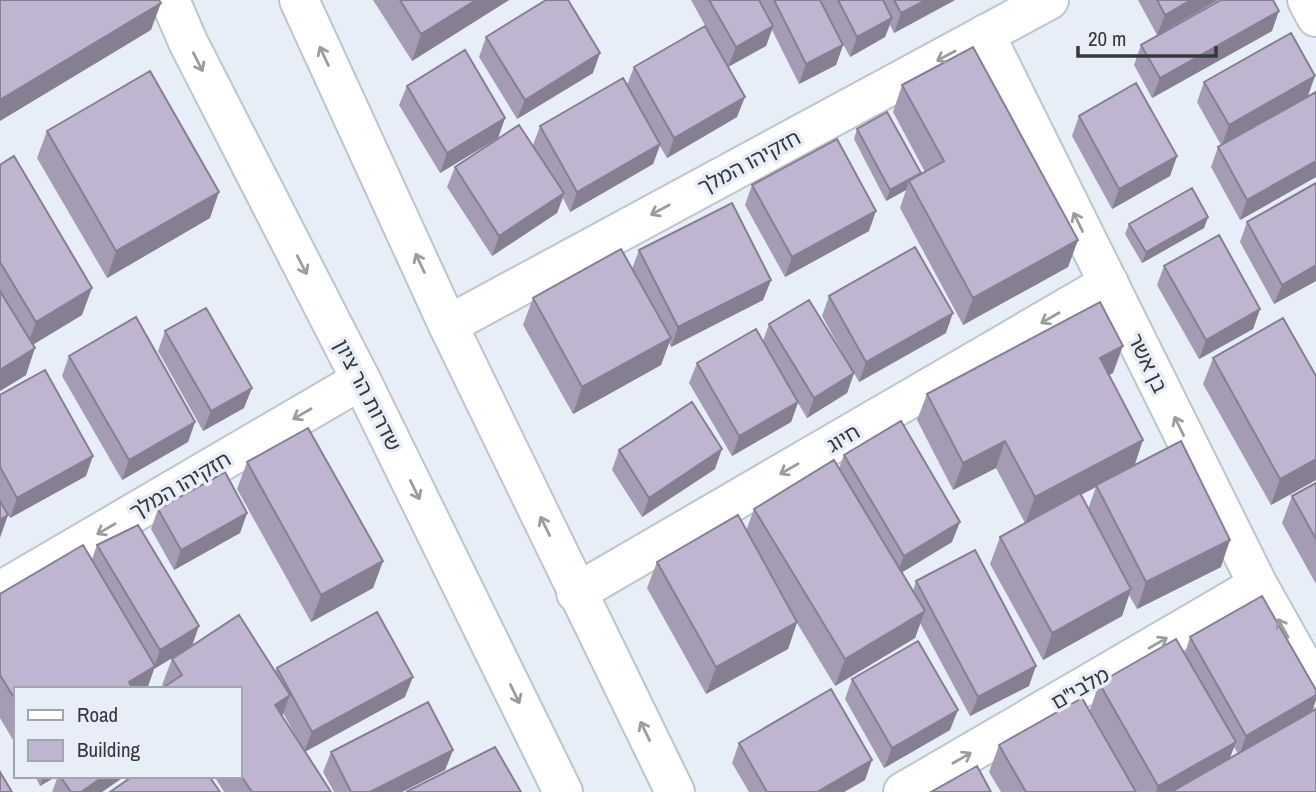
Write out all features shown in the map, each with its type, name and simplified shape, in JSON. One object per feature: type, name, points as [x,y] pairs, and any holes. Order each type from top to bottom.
[{"type":"street","name":"שדרות הר ציון","points":[[170,0],[188,42],[361,380],[563,792]]},
{"type":"street","points":[[299,0],[576,593],[675,792]]},
{"type":"street","name":"חזקיהו המלך","points":[[449,325],[1049,0]]},
{"type":"street","points":[[1307,0],[1316,17]]},
{"type":"street","name":"בן אשר","points":[[985,34],[1258,585],[1316,688]]},
{"type":"street","name":"חיוג","points":[[576,593],[1109,283]]},
{"type":"street","name":"חזקיהו המלך","points":[[0,591],[361,380]]},
{"type":"street","name":"מלבי\"ם","points":[[902,792],[1258,585]]},
{"type":"building","points":[[0,0],[159,0],[161,3],[0,100]]},
{"type":"building","points":[[400,0],[476,0],[421,34]]},
{"type":"building","points":[[546,0],[568,0],[600,53],[525,100],[486,37]]},
{"type":"building","points":[[709,0],[759,0],[773,26],[736,47]]},
{"type":"building","points":[[774,0],[820,0],[843,45],[806,64]]},
{"type":"building","points":[[838,0],[883,0],[892,18],[857,37]]},
{"type":"building","points":[[894,0],[926,0],[901,13]]},
{"type":"building","points":[[1157,0],[1191,0],[1165,15]]},
{"type":"building","points":[[1221,0],[1273,0],[1279,11],[1160,78],[1141,45]]},
{"type":"building","points":[[705,26],[745,97],[674,138],[634,67]]},
{"type":"building","points":[[1291,33],[1315,76],[1229,125],[1204,82]]},
{"type":"building","points":[[973,47],[1078,240],[973,298],[909,181],[944,161],[902,85]]},
{"type":"building","points":[[465,50],[505,118],[447,153],[407,86]]},
{"type":"building","points":[[150,71],[219,192],[116,251],[47,131]]},
{"type":"building","points":[[623,78],[660,144],[577,192],[540,126]]},
{"type":"building","points":[[1136,83],[1177,156],[1119,189],[1079,116]]},
{"type":"building","points":[[1316,92],[1316,161],[1247,200],[1218,147]]},
{"type":"building","points":[[887,112],[921,173],[890,190],[857,129]]},
{"type":"building","points":[[519,125],[564,193],[499,236],[455,167]]},
{"type":"building","points":[[837,139],[876,211],[792,257],[752,185]]},
{"type":"building","points":[[14,156],[92,288],[36,322],[0,262],[0,165]]},
{"type":"building","points":[[1316,183],[1316,265],[1282,285],[1247,222]]},
{"type":"building","points":[[1192,188],[1208,217],[1146,252],[1129,224]]},
{"type":"building","points":[[732,203],[771,280],[678,327],[639,250]]},
{"type":"building","points":[[1219,235],[1260,309],[1206,340],[1164,266]]},
{"type":"building","points":[[915,247],[953,313],[866,362],[829,296]]},
{"type":"building","points":[[621,249],[671,338],[582,387],[533,298]]},
{"type":"building","points":[[0,291],[35,348],[0,370]]},
{"type":"building","points":[[809,300],[854,373],[814,398],[769,324]]},
{"type":"building","points":[[1100,302],[1123,346],[1100,358],[1143,440],[1035,497],[1005,441],[963,463],[927,394]]},
{"type":"building","points":[[206,308],[252,388],[211,411],[165,331]]},
{"type":"building","points":[[136,317],[195,422],[129,460],[69,356]]},
{"type":"building","points":[[1283,318],[1316,376],[1316,459],[1280,479],[1213,358]]},
{"type":"building","points":[[756,329],[798,402],[739,436],[697,363]]},
{"type":"building","points":[[45,370],[93,456],[17,498],[0,467],[0,395]]},
{"type":"building","points":[[692,402],[722,449],[649,498],[619,450]]},
{"type":"building","points":[[901,421],[960,522],[904,556],[844,455]]},
{"type":"building","points":[[308,428],[383,561],[321,595],[247,462]]},
{"type":"building","points":[[1181,441],[1230,540],[1146,582],[1096,485]]},
{"type":"building","points":[[834,460],[925,611],[845,659],[754,509]]},
{"type":"building","points":[[225,472],[247,513],[181,550],[158,509]]},
{"type":"building","points":[[1316,483],[1316,539],[1292,496]]},
{"type":"building","points":[[1080,493],[1131,589],[1052,633],[1000,537]]},
{"type":"building","points":[[0,501],[8,515],[0,520]]},
{"type":"building","points":[[738,515],[797,622],[716,667],[657,562]]},
{"type":"building","points":[[138,525],[199,626],[160,650],[97,545]]},
{"type":"building","points":[[83,545],[155,666],[129,682],[132,687],[14,687],[14,698],[0,675],[0,594]]},
{"type":"building","points":[[975,550],[1036,666],[978,697],[916,581]]},
{"type":"building","points":[[1262,596],[1316,690],[1316,695],[1246,736],[1190,637]]},
{"type":"building","points":[[377,612],[413,677],[312,732],[277,668]]},
{"type":"building","points":[[239,615],[290,695],[275,705],[331,792],[252,792],[242,777],[242,687],[164,687],[182,675],[172,659]]},
{"type":"building","points":[[1176,639],[1236,742],[1158,786],[1099,683]]},
{"type":"building","points":[[918,641],[958,710],[892,748],[852,679]]},
{"type":"building","points":[[831,689],[872,760],[817,792],[767,792],[739,743]]},
{"type":"building","points":[[1082,698],[1136,792],[1026,792],[999,745]]},
{"type":"building","points":[[428,702],[453,750],[370,792],[351,792],[331,752]]},
{"type":"building","points":[[1316,709],[1316,792],[1171,792]]},
{"type":"building","points":[[495,747],[521,792],[406,792]]},
{"type":"building","points":[[977,766],[991,792],[931,792]]},
{"type":"building","points":[[0,772],[12,792],[0,792]]},
{"type":"building","points":[[61,778],[101,778],[81,792],[71,792]]},
{"type":"building","points":[[130,778],[210,778],[220,792],[110,792]]}]
